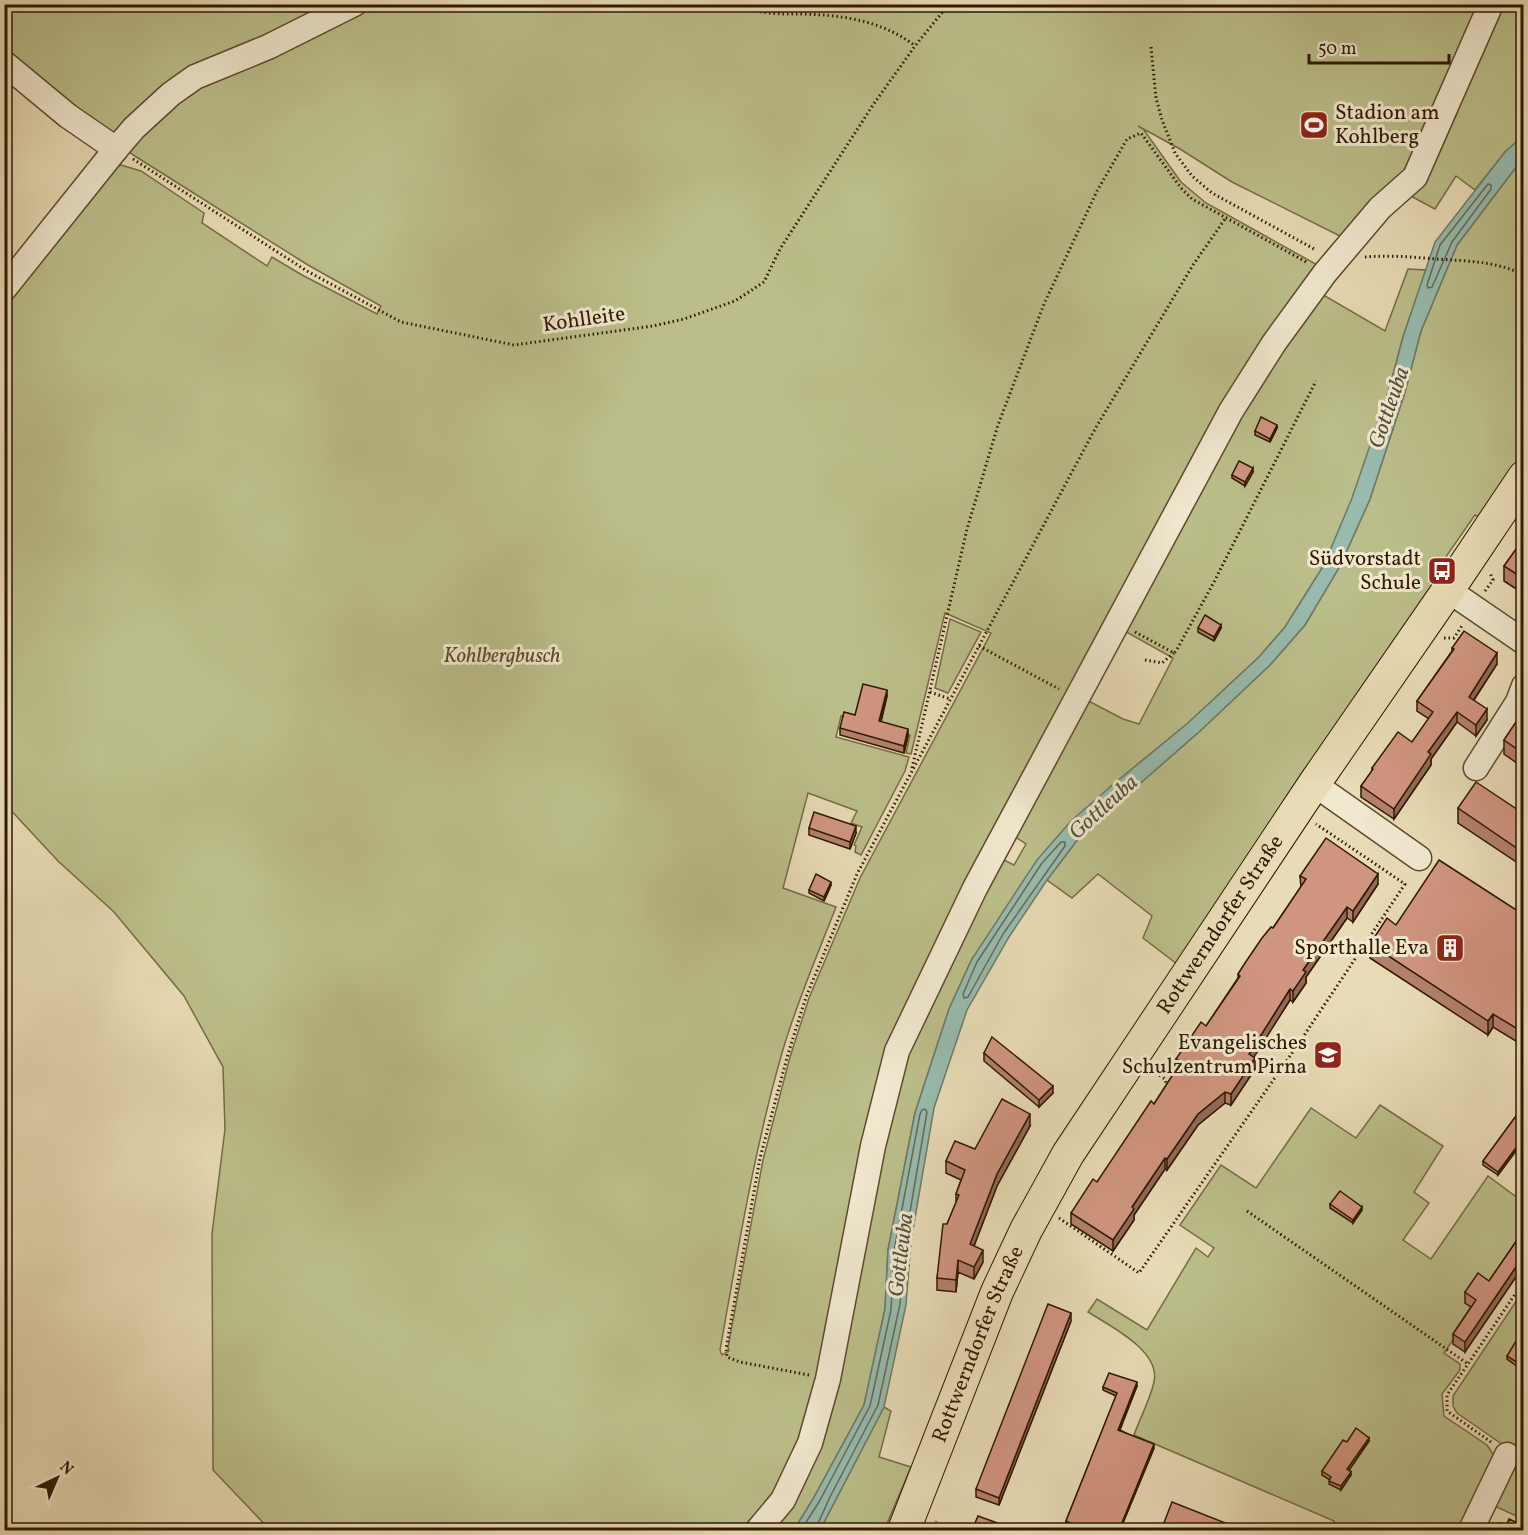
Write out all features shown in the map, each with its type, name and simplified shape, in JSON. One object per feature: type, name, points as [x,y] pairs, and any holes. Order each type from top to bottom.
[{"type":"main road","name":"Rottwerndorfer Straße","points":[[904,1530],[997,1292],[1026,1230],[1068,1154],[1314,784],[1524,477]]},
{"type":"street","points":[[4,290],[116,149],[134,128],[171,94],[195,77],[268,47],[354,4]]},
{"type":"street","points":[[758,1530],[783,1500],[810,1443],[828,1379],[873,1146],[897,1051],[975,888],[1231,411],[1274,343],[1330,267],[1380,208],[1415,177],[1491,4]]},
{"type":"street","points":[[4,63],[68,116],[116,149]]},
{"type":"street","points":[[1448,590],[1524,642]]},
{"type":"street","points":[[1476,768],[1518,702],[1524,686]]},
{"type":"street","points":[[1314,784],[1419,858]]},
{"type":"street","points":[[1471,1530],[1507,1455]]},
{"type":"path","points":[[739,4],[751,11],[867,21],[899,33],[915,46]]},
{"type":"path","name":"Kohlleite","points":[[116,149],[307,272],[401,322],[514,345],[653,326],[684,319],[735,302],[764,282],[780,249],[873,105],[915,46],[949,4]]},
{"type":"path","points":[[1151,47],[1156,98],[1162,120],[1175,153],[1192,176],[1212,193],[1330,267]]},
{"type":"path","points":[[911,772],[967,529],[998,425],[1044,304],[1097,191],[1126,139],[1141,133],[1181,188],[1192,199],[1225,219],[1330,267],[1379,256],[1406,257],[1484,262],[1511,268],[1524,275]]},
{"type":"path","points":[[828,1379],[740,1362],[727,1356],[726,1349],[760,1158],[806,997],[857,874],[1095,429],[1193,265],[1225,219]]},
{"type":"path","points":[[1145,660],[1162,663],[1174,653],[1214,582],[1316,381]]},
{"type":"path","points":[[1118,622],[1174,653]]},
{"type":"path","points":[[979,646],[1077,698]]},
{"type":"path","points":[[930,692],[950,699]]},
{"type":"path","points":[[1057,1217],[1138,1273],[1297,1046],[1405,884],[1312,821]]},
{"type":"path","points":[[1146,1066],[1165,1079],[1168,1087],[1162,1096]]},
{"type":"path","points":[[1247,1211],[1468,1364]]},
{"type":"path","points":[[1507,1455],[1447,1411],[1447,1395],[1524,1281]]},
{"type":"green space","name":"Kohlbergbusch","points":[[5,5],[1523,5],[1523,136],[1505,152],[1475,190],[1456,176],[1435,209],[1392,186],[1380,192],[1342,237],[1232,182],[1138,126],[1144,130],[1181,182],[1206,203],[1321,267],[893,1053],[802,1443],[752,1530],[270,1530],[213,1470],[212,1234],[225,1129],[223,1067],[184,996],[114,912],[58,861],[5,804],[5,299],[109,170],[121,165],[141,171],[204,213],[202,223],[267,266],[272,257],[377,314],[381,306],[308,265],[138,158],[65,109],[5,57]],"holes":[[[945,613],[991,633],[860,878],[809,998],[790,1057],[763,1160],[729,1351],[722,1355],[720,1350],[740,1238],[772,1090],[794,1016],[836,907],[783,888],[808,793],[857,811],[851,823],[862,827],[854,845],[856,846],[855,852],[861,855],[905,771],[909,757],[836,737],[841,716],[910,735],[906,753],[911,754]]]},
{"type":"green space","points":[[1523,158],[1523,454],[1481,518],[1475,515],[1436,571],[1441,575],[1177,964],[1143,938],[1152,916],[1098,874],[1072,898],[1047,880],[1081,835],[1200,731],[1270,665],[1305,625],[1340,566],[1370,499],[1405,392],[1421,331],[1457,245]]},
{"type":"green space","points":[[1408,269],[1426,270],[1353,498],[1324,565],[1285,627],[1259,657],[1188,723],[1110,787],[972,959],[949,1009],[915,1113],[888,1250],[885,1309],[864,1405],[794,1530],[763,1530],[787,1501],[902,1053],[998,857],[1014,865],[1026,844],[1011,834],[1083,698],[1123,719],[1139,724],[1173,658],[1121,629],[1200,480],[1320,293],[1385,331]]},
{"type":"green space","points":[[950,619],[981,632],[948,693],[935,688]]},
{"type":"green space","points":[[1380,1105],[1443,1146],[1414,1192],[1429,1203],[1403,1240],[1431,1259],[1488,1176],[1523,1202],[1523,1237],[1444,1353],[1460,1364],[1460,1370],[1442,1394],[1444,1416],[1487,1445],[1493,1454],[1493,1466],[1464,1530],[1332,1530],[1334,1521],[1134,1435],[1154,1382],[1154,1371],[1150,1360],[1132,1341],[1088,1312],[1097,1299],[1147,1330],[1196,1248],[1208,1257],[1214,1248],[1180,1225],[1221,1165],[1256,1188],[1311,1108],[1356,1138]]},
{"type":"green space","points":[[1523,1291],[1523,1451],[1512,1451],[1457,1413],[1453,1406],[1453,1396]]},
{"type":"green space","points":[[884,1407],[891,1411],[879,1457],[911,1467],[886,1526],[892,1530],[820,1530]]},
{"type":"green space","points":[[1523,1462],[1523,1519],[1490,1504],[1506,1473]]},
{"type":"water","name":"Gottleuba","points":[[1523,136],[1523,158],[1457,245],[1421,331],[1405,392],[1370,499],[1340,566],[1305,625],[1270,665],[1200,731],[1081,835],[1047,880],[1009,937],[967,1010],[934,1108],[911,1241],[906,1305],[884,1407],[820,1530],[794,1530],[864,1405],[885,1309],[888,1250],[915,1113],[949,1009],[972,959],[1037,860],[1071,821],[1188,723],[1259,657],[1285,627],[1324,565],[1352,498],[1389,390],[1403,337],[1435,242],[1505,152]]},
{"type":"building","points":[[1261,417],[1277,425],[1270,439],[1255,431]]},
{"type":"building","points":[[1239,461],[1253,468],[1245,482],[1232,475]]},
{"type":"building","points":[[1524,538],[1524,579],[1504,566]]},
{"type":"building","points":[[1205,615],[1221,625],[1214,637],[1198,628]]},
{"type":"building","points":[[1464,631],[1497,653],[1469,697],[1487,709],[1476,725],[1457,712],[1428,752],[1431,754],[1394,809],[1361,786],[1398,732],[1412,742],[1433,712],[1417,701]]},
{"type":"building","points":[[863,684],[887,690],[879,721],[908,729],[904,746],[840,728],[844,712],[855,715]]},
{"type":"building","points":[[1524,710],[1524,754],[1504,740]]},
{"type":"building","points":[[1476,782],[1524,814],[1524,853],[1458,808]]},
{"type":"building","points":[[814,812],[856,826],[850,842],[809,828]]},
{"type":"building","points":[[1326,838],[1378,874],[1353,911],[1347,907],[1303,970],[1306,972],[1293,991],[1290,989],[1249,1054],[1255,1058],[1231,1094],[1225,1092],[1198,1114],[1167,1159],[1165,1158],[1113,1240],[1071,1213],[1093,1179],[1097,1182],[1151,1101],[1154,1104],[1181,1062],[1176,1059],[1201,1022],[1206,1026],[1240,976],[1238,974],[1262,938],[1271,927],[1273,928],[1306,879],[1300,876]]},
{"type":"building","name":"Sporthalle Eva","points":[[1439,860],[1524,915],[1524,1033],[1493,1014],[1488,1021],[1370,944],[1387,918],[1396,925]]},
{"type":"building","points":[[816,874],[831,882],[824,897],[809,890]]},
{"type":"building","points":[[992,1037],[1053,1086],[1039,1100],[984,1053]]},
{"type":"building","points":[[1002,1099],[1030,1114],[997,1174],[970,1244],[983,1250],[974,1267],[958,1260],[956,1280],[937,1278],[943,1224],[947,1224],[959,1195],[956,1194],[965,1170],[946,1161],[955,1141],[975,1149]]},
{"type":"building","points":[[1524,1105],[1524,1137],[1498,1172],[1483,1161]]},
{"type":"building","points":[[1524,1179],[1524,1191],[1518,1187]]},
{"type":"building","points":[[1340,1191],[1362,1207],[1353,1220],[1330,1204]]},
{"type":"building","points":[[1524,1230],[1524,1255],[1465,1342],[1453,1334],[1476,1300],[1465,1292],[1478,1273],[1489,1281]]},
{"type":"building","points":[[1048,1304],[1071,1313],[999,1498],[976,1489]]},
{"type":"building","points":[[1516,1341],[1524,1345],[1524,1361],[1521,1365],[1507,1356]]},
{"type":"building","points":[[1109,1373],[1137,1382],[1118,1430],[1154,1444],[1119,1530],[1095,1530],[1080,1525],[1079,1527],[1066,1521],[1117,1393],[1103,1387]]},
{"type":"building","points":[[1356,1428],[1369,1438],[1347,1469],[1351,1472],[1341,1486],[1329,1481],[1331,1477],[1322,1471],[1343,1440],[1347,1442]]},
{"type":"building","points":[[1172,1502],[1243,1530],[1167,1530],[1162,1528]]},
{"type":"building","points":[[978,1516],[1000,1524],[997,1530],[972,1530]]},
{"type":"building","points":[[1509,1519],[1524,1526],[1524,1530],[1495,1530],[1499,1523],[1506,1526]]},
{"type":"place","name":"Stadion am Kohlberg","points":[[1314,125]]},
{"type":"place","name":"Südvorstadt Schule","points":[[1442,571]]},
{"type":"place","name":"Sporthalle Eva","points":[[1450,948]]},
{"type":"place","name":"Evangelisches Schulzentrum Pirna","points":[[1328,1055]]}]
